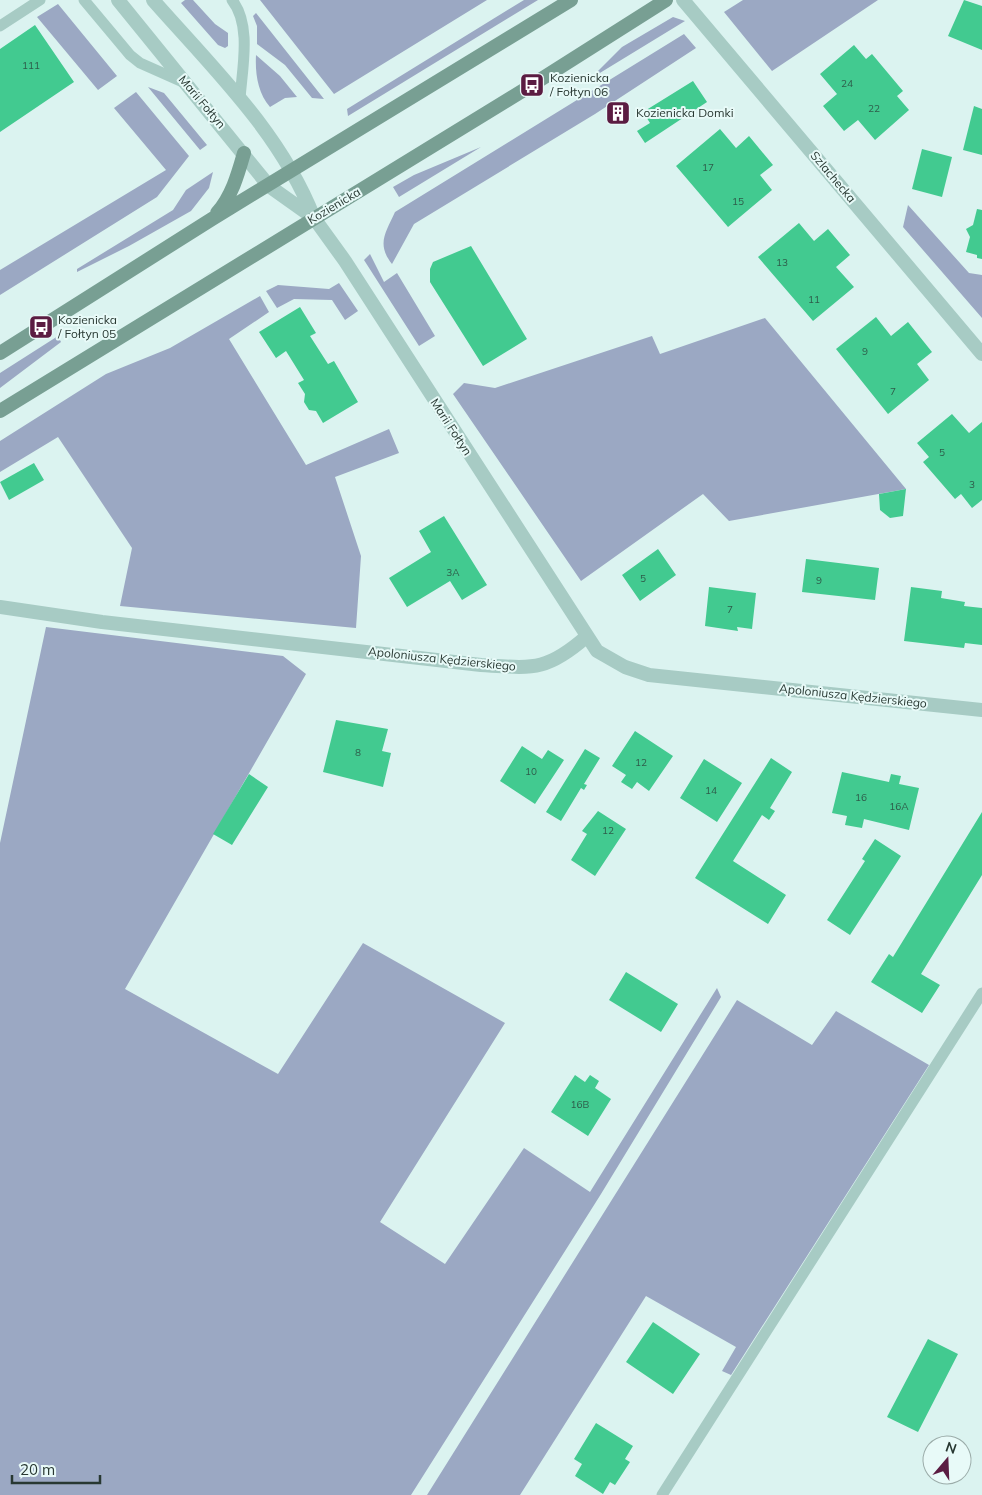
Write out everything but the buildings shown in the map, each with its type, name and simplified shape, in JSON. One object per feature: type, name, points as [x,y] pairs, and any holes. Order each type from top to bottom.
[{"type":"main road","points":[[0,353],[212,220],[571,0]]},
{"type":"main road","name":"Kozienicka","points":[[0,411],[524,90],[666,0]]},
{"type":"main road","points":[[212,220],[225,204],[239,172],[244,153]]},
{"type":"street","name":"Marii Fołtyn","points":[[118,0],[269,186],[314,218]]},
{"type":"street","name":"Marii Fołtyn","points":[[153,0],[240,99],[268,134],[304,192],[314,218],[345,261],[586,637]]},
{"type":"street","name":"Szlachecka","points":[[683,0],[982,354]]},
{"type":"street","name":"Apoloniusza Kędzierskiego","points":[[0,607],[132,625],[481,665],[520,667],[548,664],[566,655],[586,637],[597,651],[625,668],[649,675],[982,710]]},
{"type":"lane","points":[[0,26],[40,0]]},
{"type":"lane","points":[[84,0],[135,59],[187,84]]},
{"type":"lane","points":[[232,0],[241,24],[244,41],[240,99]]},
{"type":"lane","points":[[662,1495],[982,993]]},
{"type":"shaded area","points":[[185,0],[193,0],[215,24],[228,33],[228,46],[225,48],[218,45],[181,3]]},
{"type":"shaded area","points":[[260,0],[487,0],[334,94]]},
{"type":"shaded area","points":[[524,0],[538,0],[348,116],[347,109]]},
{"type":"shaded area","points":[[743,0],[878,0],[772,71],[724,12]]},
{"type":"shaded area","points":[[58,4],[117,76],[98,90],[37,17]]},
{"type":"shaded area","points":[[256,13],[324,99],[312,98],[285,65],[257,44],[257,26],[253,16]]},
{"type":"shaded area","points":[[673,17],[685,21],[590,79],[622,47]]},
{"type":"shaded area","points":[[684,34],[696,48],[595,114],[414,224],[392,264],[384,250],[384,238],[395,212]]},
{"type":"shaded area","points":[[256,55],[280,76],[297,97],[285,98],[270,107],[258,83]]},
{"type":"shaded area","points":[[148,87],[164,93],[207,145],[200,150]]},
{"type":"shaded area","points":[[136,92],[189,156],[157,197],[0,295],[0,270],[166,170],[114,108]]},
{"type":"shaded area","points":[[481,147],[399,197],[393,187],[414,175]]},
{"type":"shaded area","points":[[213,172],[209,188],[191,211],[129,246],[77,272],[77,269],[173,210],[186,190]]},
{"type":"shaded area","points":[[908,205],[969,273],[982,275],[982,318],[903,227]]},
{"type":"shaded area","points":[[370,254],[384,282],[397,273],[435,336],[419,346],[364,260]]},
{"type":"shaded area","points":[[339,283],[358,311],[345,320],[332,300],[294,299],[277,308],[266,291],[278,285],[329,289]]},
{"type":"shaded area","points":[[260,296],[269,312],[229,339],[306,465],[389,429],[399,453],[335,477],[361,556],[356,628],[120,606],[132,548],[58,437],[0,472],[0,441],[106,374],[170,348]]},
{"type":"shaded area","points":[[765,318],[906,489],[729,521],[703,494],[581,581],[453,394],[464,383],[495,388],[652,336],[660,354]]},
{"type":"shaded area","points":[[58,336],[61,342],[0,388],[0,373]]},
{"type":"shaded area","points":[[46,627],[283,656],[306,674],[125,989],[278,1074],[363,943],[505,1023],[380,1222],[445,1264],[524,1148],[590,1192],[717,988],[721,997],[601,1194],[411,1495],[0,1495],[0,843]]},
{"type":"shaded area","points":[[737,1000],[812,1045],[836,1011],[929,1065],[731,1375],[722,1371],[736,1347],[646,1296],[520,1495],[427,1495]]},
{"type":"place","name":"Kozienicka / Fołtyn 06","points":[[532,85]]},
{"type":"place","name":"Kozienicka Domki","points":[[618,113]]},
{"type":"place","name":"Kozienicka / Fołtyn 05","points":[[41,327]]}]
